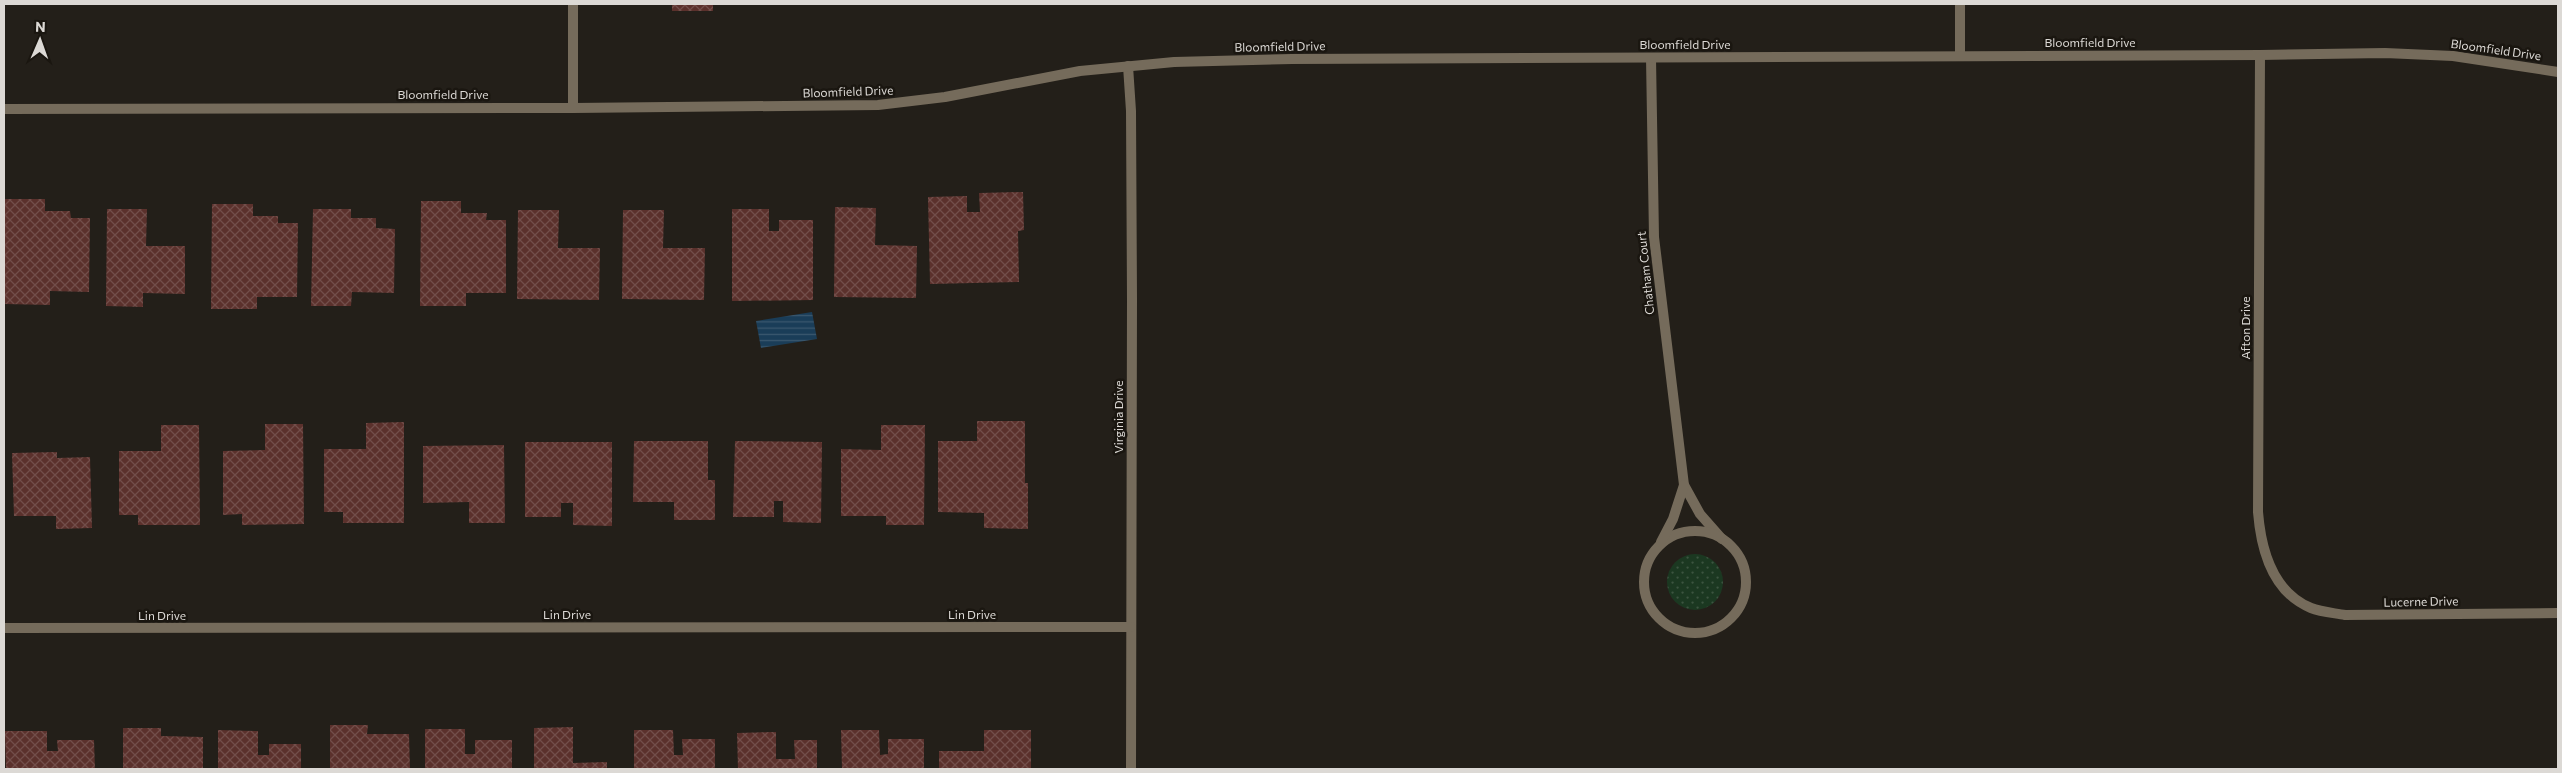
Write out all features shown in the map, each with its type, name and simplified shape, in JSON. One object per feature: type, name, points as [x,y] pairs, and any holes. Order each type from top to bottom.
[{"type":"street","points":[[573,4],[573,108]]},
{"type":"street","points":[[1960,4],[1960,56]]},
{"type":"street","name":"Bloomfield Drive","points":[[4,109],[573,108],[878,105],[945,97],[1080,71],[1128,66],[1292,59],[2385,53],[2453,56],[2558,72]]},
{"type":"street","name":"Afton Drive","points":[[2260,55],[2258,512],[2260,541],[2269,566],[2288,594]]},
{"type":"street","name":"Chatham Court","points":[[1651,58],[1654,237],[1684,485],[1700,514],[1722,539],[1735,550],[1744,565],[1746,582],[1743,599],[1735,614],[1723,624],[1708,632],[1691,633],[1675,629],[1661,620],[1650,607],[1644,591],[1644,575],[1649,559],[1673,519],[1684,485]]},
{"type":"street","name":"Virginia Drive","points":[[1128,66],[1132,230],[1131,769]]},
{"type":"street","name":"Chatham Court","points":[[1659,545],[1673,535],[1690,531],[1707,532],[1722,539]]},
{"type":"street","name":"Lucerne Drive","points":[[2288,594],[2311,608],[2345,615],[2558,613]]},
{"type":"street","name":"Lin Drive","points":[[4,628],[1131,627]]},
{"type":"green space","points":[[1695,554],[1706,556],[1715,562],[1721,571],[1723,582],[1721,593],[1715,602],[1706,608],[1695,610],[1684,608],[1675,602],[1669,593],[1667,582],[1669,571],[1675,562],[1684,556]]},
{"type":"water","points":[[812,312],[817,339],[761,348],[756,321]]},
{"type":"building","points":[[672,4],[713,4],[713,11],[672,11]]},
{"type":"building","points":[[1023,192],[1024,230],[1018,231],[1019,282],[930,284],[928,197],[967,196],[967,212],[980,212],[979,193]]},
{"type":"building","points":[[4,199],[45,199],[45,211],[70,211],[71,218],[90,218],[89,292],[50,291],[50,305],[4,304]]},
{"type":"building","points":[[421,201],[461,201],[461,213],[487,213],[486,220],[506,220],[506,293],[466,293],[466,306],[420,306]]},
{"type":"building","points":[[212,204],[253,204],[253,216],[278,216],[278,223],[298,223],[297,297],[257,297],[257,309],[211,309]]},
{"type":"building","points":[[835,207],[876,208],[875,245],[917,246],[916,298],[834,297]]},
{"type":"building","points":[[107,209],[147,209],[146,246],[185,246],[185,294],[143,293],[143,307],[106,306]]},
{"type":"building","points":[[313,209],[351,209],[351,218],[376,218],[376,228],[395,229],[394,293],[352,292],[351,306],[311,306]]},
{"type":"building","points":[[732,209],[769,209],[769,231],[779,231],[779,220],[813,220],[813,300],[732,301]]},
{"type":"building","points":[[518,210],[559,210],[558,248],[600,248],[599,300],[517,299]]},
{"type":"building","points":[[623,210],[664,210],[663,248],[705,248],[704,300],[622,299]]},
{"type":"building","points":[[977,421],[1025,421],[1025,483],[1028,483],[1028,529],[984,528],[984,513],[938,512],[938,441],[977,441]]},
{"type":"building","points":[[404,422],[404,523],[343,523],[343,512],[324,512],[324,449],[366,449],[366,423]]},
{"type":"building","points":[[265,424],[303,424],[304,524],[242,525],[242,514],[223,515],[223,451],[265,450]]},
{"type":"building","points":[[161,425],[199,425],[200,525],[138,525],[138,515],[119,515],[119,451],[161,451]]},
{"type":"building","points":[[881,425],[925,425],[924,525],[886,525],[886,516],[841,516],[841,449],[881,450]]},
{"type":"building","points":[[634,441],[708,441],[708,480],[715,480],[715,520],[674,520],[674,502],[633,502]]},
{"type":"building","points":[[735,441],[822,442],[821,523],[783,522],[783,501],[774,501],[774,517],[733,517]]},
{"type":"building","points":[[525,442],[612,442],[612,526],[573,525],[573,503],[561,503],[561,517],[525,517]]},
{"type":"building","points":[[504,445],[505,523],[469,523],[469,502],[423,503],[423,446]]},
{"type":"building","points":[[57,452],[57,458],[90,457],[92,528],[56,529],[56,516],[14,516],[12,453]]},
{"type":"building","points":[[330,725],[368,725],[367,734],[409,734],[410,769],[330,769]]},
{"type":"building","points":[[573,727],[573,763],[607,762],[607,769],[534,769],[534,728]]},
{"type":"building","points":[[123,728],[161,728],[161,736],[203,737],[203,769],[123,769]]},
{"type":"building","points":[[425,729],[465,729],[465,754],[475,754],[475,740],[512,740],[512,769],[425,769]]},
{"type":"building","points":[[218,730],[258,731],[258,755],[269,755],[269,744],[301,744],[301,769],[218,769]]},
{"type":"building","points":[[634,730],[673,730],[674,755],[683,755],[682,739],[715,739],[715,769],[634,769]]},
{"type":"building","points":[[841,730],[879,730],[880,755],[888,754],[888,739],[924,739],[924,769],[842,769]]},
{"type":"building","points":[[984,730],[1031,730],[1031,769],[939,769],[939,751],[984,751]]},
{"type":"building","points":[[5,731],[47,731],[47,751],[58,751],[57,740],[94,740],[95,769],[6,769]]},
{"type":"building","points":[[776,732],[776,759],[795,759],[794,740],[817,740],[817,769],[738,769],[737,733]]}]
